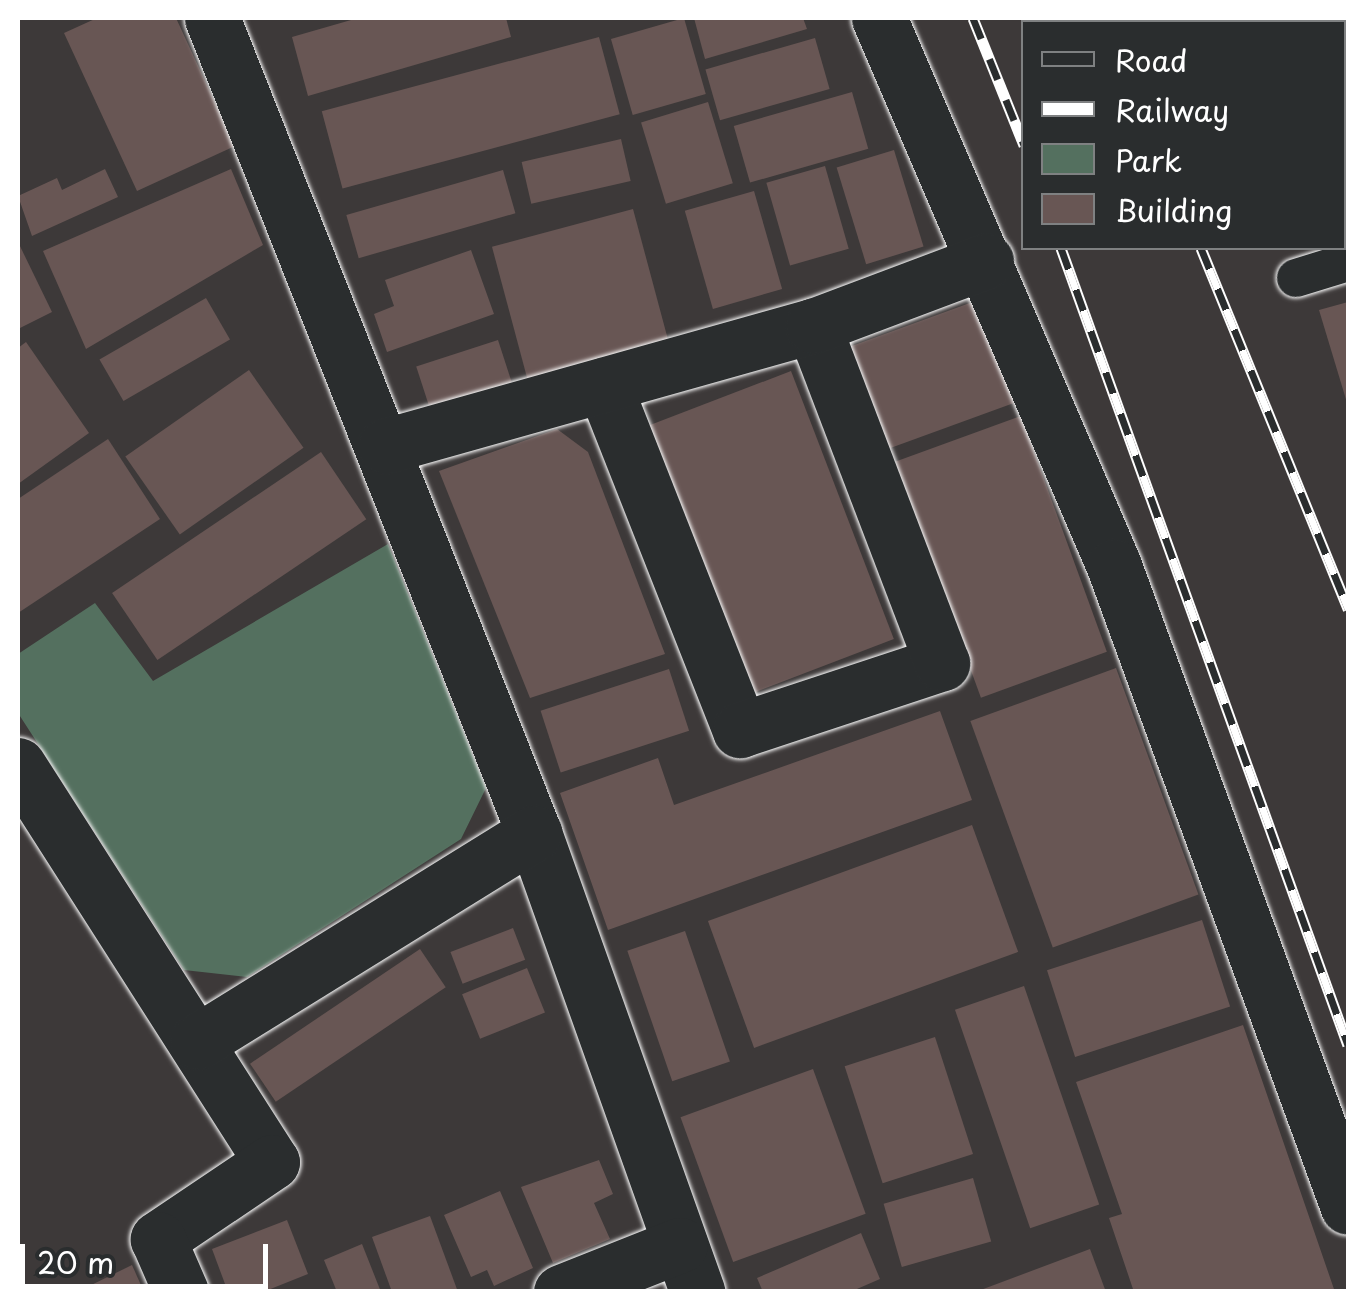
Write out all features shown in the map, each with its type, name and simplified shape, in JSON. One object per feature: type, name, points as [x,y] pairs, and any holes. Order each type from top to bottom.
[{"type":"street","points":[[212,18],[385,446],[534,833],[688,1268],[561,1292]]},
{"type":"street","points":[[879,18],[986,261],[1136,621],[1348,1207]]},
{"type":"street","points":[[385,446],[813,326],[986,261]]},
{"type":"street","points":[[604,385],[740,730],[942,663],[813,326]]},
{"type":"street","points":[[18,765],[272,1162],[158,1240],[180,1292]]},
{"type":"street","points":[[197,1042],[534,833]]},
{"type":"lane","points":[[1296,278],[1348,262]]},
{"type":"green space","points":[[388,544],[486,788],[461,839],[247,977],[184,970],[18,713],[18,654],[95,603],[153,681]]},
{"type":"building","points":[[97,18],[176,18],[235,146],[137,191],[64,33]]},
{"type":"building","points":[[358,18],[506,18],[511,37],[308,96],[292,37]]},
{"type":"building","points":[[684,18],[706,94],[633,115],[611,39]]},
{"type":"building","points":[[694,18],[803,18],[807,29],[705,59]]},
{"type":"building","points":[[599,37],[620,114],[342,189],[322,111]]},
{"type":"building","points":[[815,38],[830,89],[720,120],[705,69]]},
{"type":"building","points":[[852,92],[868,149],[750,183],[734,126]]},
{"type":"building","points":[[708,102],[733,183],[666,204],[641,122]]},
{"type":"building","points":[[621,139],[631,181],[531,204],[522,162]]},
{"type":"building","points":[[894,150],[924,247],[866,264],[837,168]]},
{"type":"building","points":[[1348,157],[1348,225],[1346,225]]},
{"type":"building","points":[[825,166],[849,249],[790,265],[766,183]]},
{"type":"building","points":[[105,169],[118,197],[32,236],[18,196],[57,178],[62,190]]},
{"type":"building","points":[[231,169],[263,245],[86,349],[43,251]]},
{"type":"building","points":[[503,170],[515,213],[359,258],[346,215]]},
{"type":"building","points":[[754,191],[782,289],[713,309],[685,211]]},
{"type":"building","points":[[633,209],[669,345],[528,383],[492,247]]},
{"type":"building","points":[[18,242],[52,312],[18,329]]},
{"type":"building","points":[[471,250],[494,314],[387,352],[374,314],[394,306],[385,280]]},
{"type":"building","points":[[206,298],[230,340],[123,401],[99,360]]},
{"type":"building","points":[[978,300],[1015,402],[886,450],[848,347]]},
{"type":"building","points":[[1348,302],[1348,406],[1319,310]]},
{"type":"building","points":[[498,340],[512,383],[430,409],[416,367]]},
{"type":"building","points":[[26,342],[89,433],[18,484],[18,348]]},
{"type":"building","points":[[249,370],[303,448],[180,534],[125,457]]},
{"type":"building","points":[[791,371],[894,639],[751,694],[648,426]]},
{"type":"building","points":[[1021,416],[1107,652],[981,698],[895,462]]},
{"type":"building","points":[[557,429],[588,452],[665,654],[530,698],[439,471]]},
{"type":"building","points":[[108,439],[160,519],[18,613],[18,499]]},
{"type":"building","points":[[321,452],[366,519],[157,660],[112,593]]},
{"type":"building","points":[[1116,668],[1198,894],[1053,947],[970,721]]},
{"type":"building","points":[[669,669],[689,731],[561,773],[541,711]]},
{"type":"building","points":[[940,711],[972,800],[608,930],[560,793],[658,758],[674,805]]},
{"type":"building","points":[[972,825],[1018,952],[754,1048],[708,921]]},
{"type":"building","points":[[1202,920],[1230,1007],[1075,1057],[1047,970]]},
{"type":"building","points":[[513,928],[525,960],[463,984],[450,952]]},
{"type":"building","points":[[685,931],[730,1061],[672,1081],[627,951]]},
{"type":"building","points":[[420,949],[446,987],[276,1102],[250,1064]]},
{"type":"building","points":[[527,968],[545,1013],[480,1039],[462,994]]},
{"type":"building","points":[[1024,986],[1099,1204],[1030,1228],[955,1010]]},
{"type":"building","points":[[1243,1025],[1335,1292],[1134,1292],[1109,1218],[1122,1214],[1076,1082]]},
{"type":"building","points":[[935,1037],[973,1154],[883,1183],[845,1066]]},
{"type":"building","points":[[813,1069],[866,1214],[733,1262],[681,1117]]},
{"type":"building","points":[[599,1160],[613,1194],[594,1203],[610,1239],[553,1263],[521,1187]]},
{"type":"building","points":[[973,1178],[991,1241],[902,1267],[884,1204]]},
{"type":"building","points":[[500,1191],[533,1268],[494,1286],[487,1270],[471,1277],[444,1215]]},
{"type":"building","points":[[430,1216],[458,1292],[392,1292],[372,1237]]},
{"type":"building","points":[[287,1220],[308,1274],[263,1292],[228,1292],[212,1249]]},
{"type":"building","points":[[861,1233],[880,1279],[850,1292],[763,1292],[757,1278]]},
{"type":"building","points":[[362,1244],[381,1292],[337,1292],[324,1260]]},
{"type":"building","points":[[1090,1249],[1106,1292],[978,1292],[978,1291]]},
{"type":"building","points":[[132,1265],[144,1292],[77,1292]]},
{"type":"railway","points":[[973,18],[1021,138]]},
{"type":"railway","points":[[1062,250],[1348,1045]]},
{"type":"railway","points":[[1202,250],[1348,609]]}]
